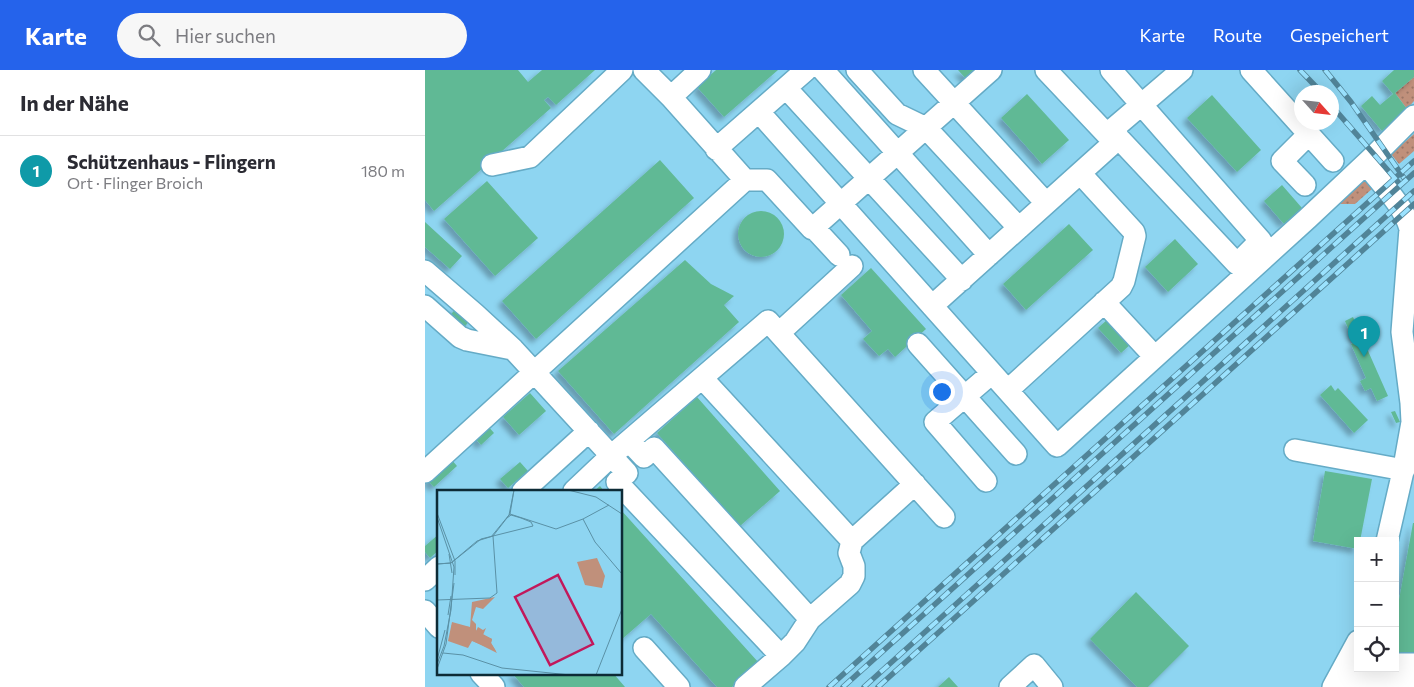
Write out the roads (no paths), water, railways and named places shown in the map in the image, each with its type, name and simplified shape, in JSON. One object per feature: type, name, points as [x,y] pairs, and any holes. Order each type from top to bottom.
[{"type":"street","points":[[492,165],[530,157],[622,70]]},
{"type":"street","points":[[644,70],[671,97],[745,180]]},
{"type":"street","points":[[671,97],[700,70]]},
{"type":"street","points":[[716,149],[806,70]]},
{"type":"street","points":[[823,70],[989,255]]},
{"type":"street","points":[[857,70],[897,114],[925,128],[1019,228]]},
{"type":"street","points":[[925,70],[1046,203]]},
{"type":"street","points":[[813,228],[991,70]]},
{"type":"street","points":[[1046,70],[1237,264],[1271,241],[1366,164],[1414,116]]},
{"type":"street","points":[[1111,70],[1271,241]]},
{"type":"street","points":[[932,306],[1081,172],[1142,105],[1182,70]]},
{"type":"street","points":[[1251,70],[1333,161]]},
{"type":"street","points":[[786,88],[962,280]]},
{"type":"street","points":[[759,112],[1057,446],[1155,357],[1271,241]]},
{"type":"street","points":[[1305,185],[1282,161],[1309,134]]},
{"type":"street","points":[[1366,164],[1400,207],[1409,221],[1411,229],[1402,332],[1411,403],[1411,422],[1404,470],[1388,537]]},
{"type":"street","points":[[1008,390],[1121,287],[1124,282],[1135,232],[1081,172]]},
{"type":"street","points":[[425,472],[745,180],[767,180],[812,229],[845,261],[779,333]]},
{"type":"street","points":[[428,280],[513,349],[627,473],[617,482],[781,656]]},
{"type":"street","points":[[1104,302],[1155,357]]},
{"type":"street","points":[[425,306],[460,337],[513,349]]},
{"type":"street","points":[[575,490],[629,440],[703,379],[768,321],[944,516]]},
{"type":"street","points":[[918,344],[1016,454]]},
{"type":"street","points":[[987,481],[935,422],[992,373]]},
{"type":"street","points":[[703,379],[852,541]]},
{"type":"street","points":[[524,490],[589,432]]},
{"type":"street","points":[[629,440],[644,457],[654,448],[810,619]]},
{"type":"street","points":[[1295,450],[1404,470]]},
{"type":"street","points":[[745,687],[781,656],[795,642],[810,619],[838,596],[849,584],[854,576],[854,566],[849,553],[852,541],[915,484]]},
{"type":"street","points":[[425,580],[437,569]]},
{"type":"street","points":[[644,648],[679,687]]},
{"type":"street","points":[[1348,664],[1369,682],[1414,679]]},
{"type":"street","points":[[1399,664],[1414,664]]},
{"type":"street","points":[[1013,686],[1034,665],[1053,687]]},
{"type":"street","points":[[482,674],[494,687]]},
{"type":"railway","points":[[1300,70],[1314,85]]},
{"type":"railway","points":[[1325,70],[1351,102],[1404,178]]},
{"type":"railway","points":[[1339,114],[1399,183]]},
{"type":"railway","points":[[829,687],[1414,161]]},
{"type":"railway","points":[[843,687],[1414,173]]},
{"type":"railway","points":[[864,687],[1414,191]]},
{"type":"railway","points":[[878,687],[1414,204]]},
{"type":"place","name":"Schützenhaus - Flingern","points":[[1364,357]]}]
